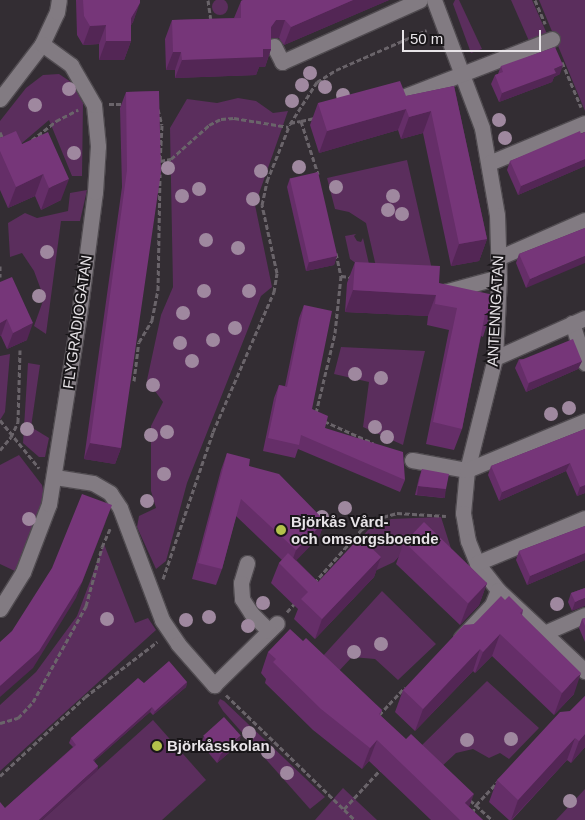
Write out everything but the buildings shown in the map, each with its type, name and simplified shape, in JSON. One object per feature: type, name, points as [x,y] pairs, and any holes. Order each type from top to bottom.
[{"type":"street","points":[[0,99],[42,44],[58,12],[59,0]]},
{"type":"street","points":[[274,46],[282,62],[420,0]]},
{"type":"street","name":"ANTENNGATAN","points":[[434,0],[482,128],[489,164],[498,258],[499,278],[495,358],[467,470],[463,513],[468,541],[477,564],[498,590],[585,671]]},
{"type":"street","points":[[400,98],[464,76],[552,39]]},
{"type":"street","name":"FLYGRADIOGATAN","points":[[0,609],[23,572],[40,532],[55,477],[95,192],[98,146],[94,105],[71,65],[42,44]]},
{"type":"street","points":[[489,164],[585,123]]},
{"type":"street","points":[[498,258],[585,220]]},
{"type":"street","points":[[444,292],[499,278]]},
{"type":"street","points":[[495,358],[579,321],[585,364]]},
{"type":"street","points":[[412,460],[467,470],[585,421]]},
{"type":"street","points":[[55,477],[102,487],[120,508],[170,634],[214,685],[273,627],[251,613],[242,599],[242,583],[247,563]]},
{"type":"street","points":[[477,564],[585,518]]},
{"type":"street","points":[[460,639],[492,605],[498,590]]},
{"type":"street","points":[[544,633],[585,615]]},
{"type":"path","points":[[208,0],[212,27]]},
{"type":"path","points":[[535,0],[585,117]]},
{"type":"path","points":[[150,586],[158,585],[166,576],[190,494],[213,432],[274,292],[277,273],[262,205],[267,181],[289,125],[317,82],[336,70],[443,23]]},
{"type":"path","points":[[134,381],[139,342],[152,320],[158,290],[162,230],[160,161],[162,125],[154,103]]},
{"type":"path","points":[[25,147],[56,121],[94,105],[129,104]]},
{"type":"path","points":[[160,161],[171,159],[209,125],[221,119],[234,118],[269,126],[289,125],[319,117]]},
{"type":"path","points":[[301,121],[320,182]]},
{"type":"path","points":[[0,132],[8,148]]},
{"type":"path","points":[[335,248],[341,276],[335,333],[316,418],[377,445]]},
{"type":"path","points":[[0,266],[0,277]]},
{"type":"path","points":[[341,276],[359,278]]},
{"type":"path","points":[[0,450],[11,437],[18,422],[20,350]]},
{"type":"path","points":[[0,420],[11,437],[40,469],[55,477]]},
{"type":"path","points":[[0,723],[18,718],[33,702],[86,606],[102,547],[120,508]]},
{"type":"path","points":[[310,587],[361,530],[376,519],[397,513],[446,513]]},
{"type":"path","points":[[273,627],[303,594]]},
{"type":"path","points":[[0,776],[85,697],[170,634]]},
{"type":"path","points":[[377,718],[409,684]]},
{"type":"path","points":[[214,685],[355,820]]},
{"type":"path","points":[[370,711],[384,724]]},
{"type":"path","points":[[344,809],[387,763]]},
{"type":"path","points":[[469,820],[476,805],[503,776]]},
{"type":"path","points":[[469,799],[492,820]]},
{"type":"shaded area","points":[[220,-1],[226,1],[228,7],[226,13],[220,15],[214,13],[212,7],[214,1]]},
{"type":"shaded area","points":[[455,0],[459,0],[482,49],[471,53],[453,4]]},
{"type":"shaded area","points":[[511,0],[532,0],[547,34],[529,41]]},
{"type":"shaded area","points":[[539,0],[585,0],[585,111]]},
{"type":"shaded area","points":[[59,74],[71,82],[83,103],[82,176],[72,176],[49,120],[15,149],[0,149],[0,121],[26,88],[43,75]]},
{"type":"shaded area","points":[[238,98],[256,101],[273,113],[288,111],[255,205],[272,287],[261,296],[187,483],[166,561],[156,569],[137,527],[139,516],[156,508],[151,491],[151,426],[163,402],[147,380],[161,315],[173,287],[170,128],[187,99],[217,103]]},
{"type":"shaded area","points":[[407,160],[433,274],[377,271],[366,223],[349,212],[335,209],[327,178]]},
{"type":"shaded area","points":[[87,190],[80,221],[61,221],[46,334],[34,326],[44,298],[34,271],[22,253],[10,257],[8,223],[25,213],[37,218],[68,211],[70,193]]},
{"type":"shaded area","points":[[356,234],[354,236],[357,241],[361,242],[363,238],[369,264],[357,264],[350,259],[345,236]]},
{"type":"shaded area","points":[[341,347],[425,351],[403,445],[363,427],[369,382],[334,374]]},
{"type":"shaded area","points":[[10,354],[5,412],[0,420],[0,356]]},
{"type":"shaded area","points":[[28,363],[40,365],[31,427],[49,438],[45,457],[39,457],[23,443]]},
{"type":"shaded area","points":[[19,455],[42,485],[46,505],[17,572],[0,564],[0,465]]},
{"type":"shaded area","points":[[441,517],[460,577],[416,538],[394,562],[377,570],[352,548],[368,530],[391,519]]},
{"type":"shaded area","points":[[104,544],[135,623],[148,618],[156,630],[0,771],[0,705],[36,672],[77,616]]},
{"type":"shaded area","points":[[382,591],[436,644],[398,680],[375,659],[352,657],[338,672],[322,657]]},
{"type":"shaded area","points":[[487,681],[539,728],[509,759],[500,753],[489,758],[473,749],[456,753],[440,768],[419,748]]},
{"type":"shaded area","points":[[220,699],[325,797],[310,809],[223,711],[218,703]]},
{"type":"shaded area","points":[[153,720],[206,780],[162,820],[42,820]]},
{"type":"shaded area","points":[[343,788],[377,820],[315,820]]},
{"type":"shaded area","points":[[585,789],[585,820],[556,820]]},
{"type":"place","name":"Björkås Vård- och omsorgsboende","points":[[281,530]]},
{"type":"place","name":"Björkåsskolan","points":[[157,746]]}]
